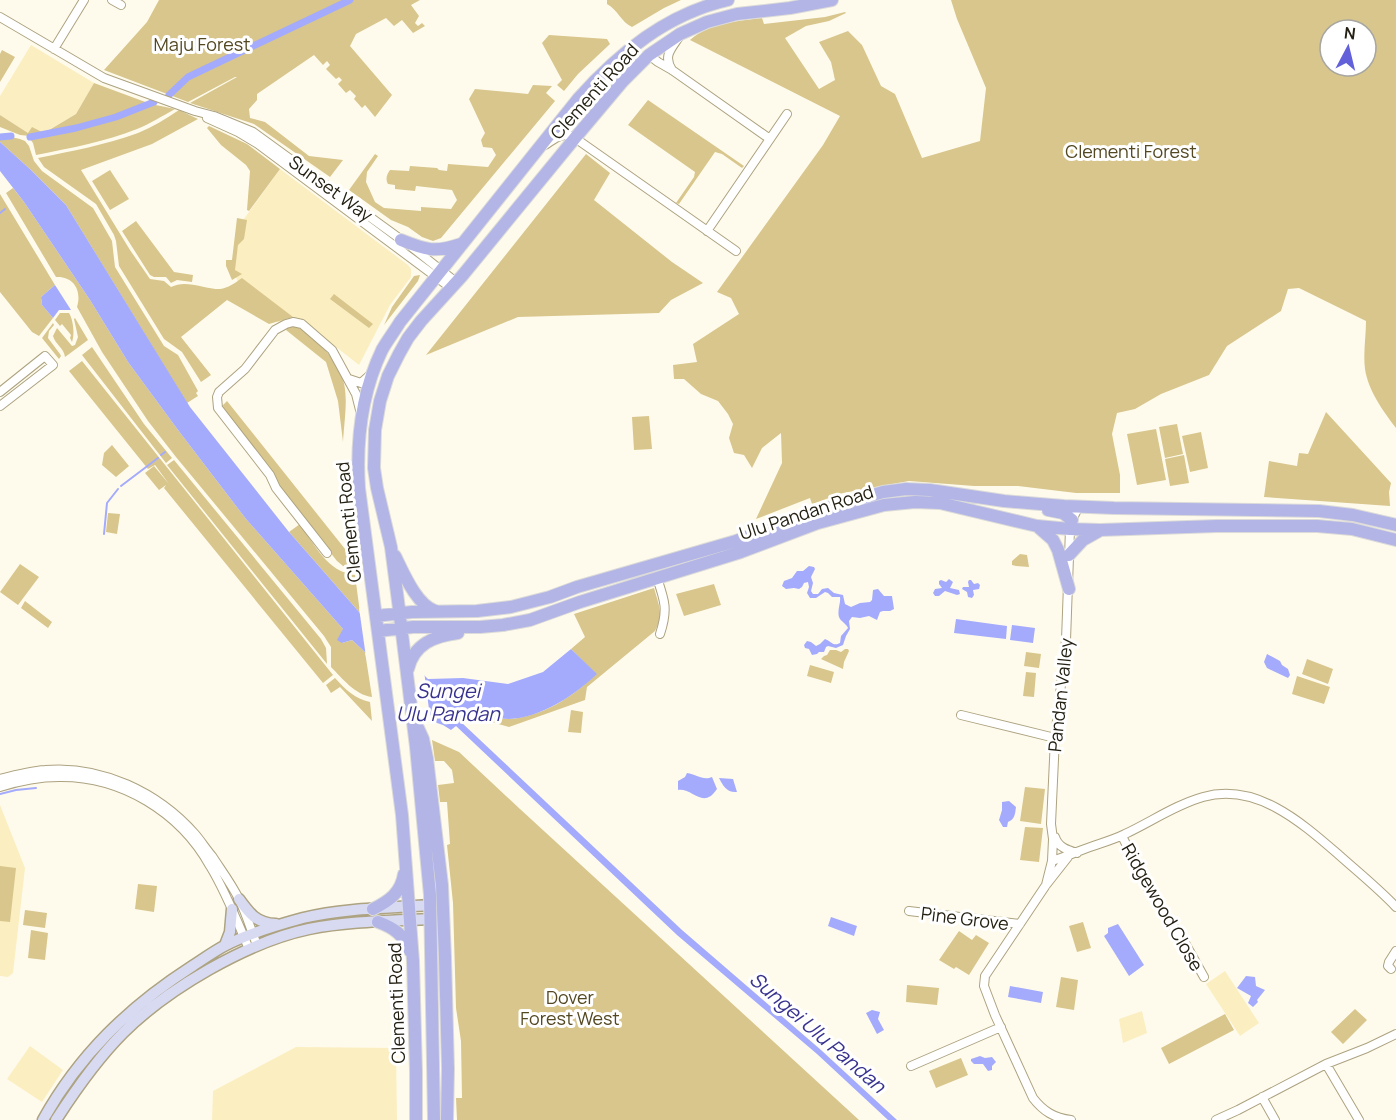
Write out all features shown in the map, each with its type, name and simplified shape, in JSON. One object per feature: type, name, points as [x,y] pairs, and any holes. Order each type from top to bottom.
[{"type":"main road","name":"Clementi Road","points":[[416,1120],[413,961],[402,815],[359,488],[361,418],[365,397],[383,350],[400,322],[599,75],[650,33],[685,14],[712,3],[728,0]]},
{"type":"main road","name":"Clementi Road","points":[[434,1120],[431,905],[407,673],[408,651],[402,628],[391,547],[377,488],[375,468],[375,430],[380,401],[388,376],[408,338],[421,321],[454,285],[628,75],[649,55],[680,34],[707,22],[737,14],[832,0]]},
{"type":"main road","points":[[401,240],[422,248],[437,249],[463,243]]},
{"type":"main road","name":"Ulu Pandan Road","points":[[376,616],[498,609],[550,597],[736,541],[818,511],[883,492],[906,489],[930,490],[1004,501],[1114,508],[1319,511],[1353,515],[1396,525]]},
{"type":"main road","points":[[1004,501],[1014,506],[1063,513],[1071,525]]},
{"type":"main road","name":"Ulu Pandan Road","points":[[378,631],[402,628],[480,627],[530,620],[741,552],[818,523],[884,505],[915,502],[940,504],[1037,526],[1071,525],[1100,530],[1217,526],[1317,526],[1352,529],[1396,540]]},
{"type":"main road","points":[[1037,526],[1053,540],[1069,589]]},
{"type":"main road","points":[[1069,555],[1083,540],[1100,530]]},
{"type":"main road","points":[[391,547],[421,602],[438,612]]},
{"type":"main road","points":[[550,597],[538,603],[537,608],[544,610],[567,608]]},
{"type":"main road","points":[[408,651],[418,649],[439,637],[480,627]]},
{"type":"main road","name":"Clementi Road","points":[[411,710],[423,739],[427,758],[441,882],[448,1058],[447,1120]]},
{"type":"main road","points":[[373,909],[395,895],[402,883],[406,861]]},
{"type":"main road","points":[[239,899],[250,914],[261,922],[285,923]]},
{"type":"main road","points":[[43,1120],[72,1075],[117,1024],[160,987],[225,945],[285,923],[326,914],[431,905]]},
{"type":"main road","points":[[225,945],[230,932],[232,909]]},
{"type":"main road","points":[[56,1120],[82,1081],[124,1032],[162,1001],[205,973],[253,947],[306,929],[343,923],[431,919]]},
{"type":"main road","points":[[378,922],[400,933],[410,948],[413,961]]},
{"type":"main road","points":[[198,963],[204,966],[205,973]]},
{"type":"street","points":[[54,49],[84,0]]},
{"type":"street","points":[[112,0],[121,5]]},
{"type":"street","name":"Sunset Way","points":[[0,17],[104,78],[254,132],[401,240],[438,273]]},
{"type":"street","points":[[672,70],[668,64],[668,57],[680,34]]},
{"type":"street","points":[[649,55],[770,139]]},
{"type":"street","name":"Sunset Way","points":[[195,111],[258,144],[454,285]]},
{"type":"street","points":[[707,231],[787,114]]},
{"type":"street","points":[[541,147],[568,134],[736,251]]},
{"type":"street","points":[[327,553],[276,488],[270,475],[218,408],[216,401],[219,392],[245,369],[275,330],[293,322],[302,324],[332,350],[356,394],[361,418]]},
{"type":"street","points":[[0,392],[45,356],[53,365],[0,406]]},
{"type":"street","points":[[349,379],[361,383],[374,371]]},
{"type":"street","name":"Pandan Valley","points":[[1046,885],[1052,861],[1054,738],[1066,640],[1071,525],[1079,506]]},
{"type":"street","points":[[657,578],[666,611],[660,634]]},
{"type":"street","points":[[961,715],[1054,738]]},
{"type":"street","points":[[0,779],[45,770],[76,770],[104,776],[134,787],[162,803],[196,835],[224,873],[239,899],[248,936]]},
{"type":"street","points":[[0,787],[33,779],[59,777],[102,782],[123,788],[139,796],[172,820],[192,839],[210,865],[253,947]]},
{"type":"street","points":[[1052,861],[1122,836],[1180,806],[1201,798],[1227,793],[1241,794],[1267,803],[1304,825],[1396,907]]},
{"type":"street","points":[[1051,824],[1056,841],[1073,854]]},
{"type":"street","name":"Ridgewood Close","points":[[1122,836],[1149,890],[1185,943],[1204,977]]},
{"type":"street","points":[[1071,1120],[1057,1118],[1038,1105],[1033,1098],[983,984],[985,976],[1046,885],[1073,854]]},
{"type":"street","name":"Pine Grove","points":[[909,911],[1020,924]]},
{"type":"street","points":[[1391,969],[1388,966],[1389,962],[1396,951]]},
{"type":"street","points":[[911,1066],[1000,1027]]},
{"type":"street","points":[[1216,1120],[1326,1064],[1396,1035]]},
{"type":"street","points":[[1326,1064],[1359,1120]]},
{"type":"street","points":[[1262,1097],[1275,1120]]},
{"type":"shaded area","points":[[31,45],[94,83],[76,114],[43,133],[28,133],[0,115],[0,96]]},
{"type":"shaded area","points":[[280,169],[411,269],[411,277],[390,305],[359,365],[303,321],[293,318],[279,323],[241,290],[234,272],[241,223]]},
{"type":"shaded area","points":[[0,805],[25,868],[13,973],[8,977],[0,976]]},
{"type":"shaded area","points":[[1225,971],[1259,1023],[1240,1036],[1206,984]]},
{"type":"shaded area","points":[[1142,1011],[1147,1033],[1123,1043],[1119,1019]]},
{"type":"shaded area","points":[[30,1046],[63,1070],[42,1102],[7,1079]]},
{"type":"shaded area","points":[[296,1047],[396,1048],[397,1120],[212,1120],[213,1091]]},
{"type":"green space","name":"Maju Forest","points":[[159,0],[420,0],[411,5],[419,16],[415,23],[418,26],[422,23],[425,26],[413,33],[402,20],[394,26],[386,18],[356,34],[350,46],[392,95],[375,117],[365,105],[362,108],[350,90],[346,93],[338,84],[342,80],[339,77],[336,79],[326,69],[330,65],[327,61],[323,65],[314,55],[257,94],[257,100],[249,109],[250,118],[265,122],[309,156],[343,160],[330,177],[254,124],[190,103],[237,77],[188,102],[104,70],[147,22]]},
{"type":"green space","points":[[607,0],[681,0],[632,27],[607,4]]},
{"type":"green space","name":"Clementi Forest","points":[[951,0],[1396,0],[1396,428],[1369,385],[1364,357],[1366,321],[1299,288],[1288,289],[1281,311],[1227,346],[1209,375],[1161,394],[1135,409],[1117,413],[1112,434],[1120,475],[1120,493],[1076,493],[1018,486],[974,486],[909,481],[843,493],[812,504],[810,498],[756,519],[782,463],[781,433],[762,448],[752,468],[744,455],[734,453],[729,438],[733,424],[728,414],[718,401],[701,394],[684,379],[674,379],[673,365],[697,362],[693,344],[739,314],[731,298],[717,292],[823,145],[840,116],[690,40],[715,26],[734,22],[762,18],[764,24],[825,17],[845,12],[829,21],[806,26],[785,38],[819,89],[835,80],[831,62],[819,42],[848,31],[862,45],[881,86],[895,94],[922,158],[980,141],[986,88]]},
{"type":"green space","points":[[549,35],[607,39],[610,44],[578,74],[564,91],[557,85],[562,80],[542,43]]},
{"type":"green space","points":[[2,50],[15,57],[0,82],[0,54]]},
{"type":"green space","points":[[94,83],[148,103],[115,116],[76,127],[30,136],[20,135],[0,127],[0,115],[28,133],[32,127],[44,133],[76,114]]},
{"type":"green space","points":[[533,85],[552,86],[546,93],[555,101],[441,238],[433,241],[422,237],[408,227],[391,220],[349,190],[375,154],[378,156],[367,172],[366,182],[375,202],[384,208],[421,211],[421,207],[451,209],[457,200],[452,190],[416,186],[415,191],[395,189],[395,185],[387,182],[390,170],[409,171],[410,166],[447,171],[448,164],[488,167],[496,155],[492,148],[483,147],[481,140],[485,133],[469,99],[475,89],[528,94]]},
{"type":"green space","points":[[648,100],[744,166],[742,168],[722,154],[715,152],[679,204],[676,203],[695,172],[628,125]]},
{"type":"green space","points":[[151,104],[175,109],[125,134],[62,150],[36,155],[30,139],[117,118]]},
{"type":"green space","points":[[179,110],[198,119],[152,144],[81,170],[150,279],[164,281],[171,287],[189,284],[220,289],[242,278],[293,317],[269,324],[227,300],[181,337],[211,375],[201,382],[182,352],[164,339],[119,266],[114,235],[96,204],[44,167],[38,158],[138,133]]},
{"type":"green space","points":[[209,126],[247,144],[280,169],[249,211],[247,210],[250,171],[221,145],[207,128]]},
{"type":"green space","points":[[11,137],[25,141],[34,161],[42,171],[93,208],[112,241],[115,267],[164,346],[178,355],[198,391],[196,393],[198,396],[187,403],[66,205],[0,142],[0,138]]},
{"type":"green space","points":[[586,154],[610,173],[594,200],[672,262],[703,283],[671,300],[659,313],[518,317],[426,355]]},
{"type":"green space","points":[[110,170],[129,199],[110,210],[92,181]]},
{"type":"green space","points":[[13,188],[90,300],[128,362],[178,430],[246,519],[343,629],[342,643],[352,640],[365,652],[372,697],[354,690],[331,667],[331,647],[324,636],[148,421],[102,352],[77,307],[78,295],[75,286],[68,279],[56,277],[6,193]]},
{"type":"green space","points":[[0,194],[55,285],[41,297],[42,305],[53,318],[39,336],[32,332],[0,292]]},
{"type":"green space","points":[[237,218],[247,220],[244,239],[238,245],[235,270],[242,274],[232,280],[226,260],[232,260]]},
{"type":"green space","points":[[136,221],[174,272],[193,275],[192,282],[177,280],[171,283],[166,277],[150,275],[122,231]]},
{"type":"green space","points":[[420,275],[418,281],[384,325],[392,307],[414,276]]},
{"type":"green space","points":[[334,294],[373,324],[369,328],[330,299]]},
{"type":"green space","points":[[60,313],[69,313],[73,331],[72,342],[71,335],[62,324],[60,326],[55,320]]},
{"type":"green space","points":[[75,318],[88,340],[65,357],[53,336],[57,328],[72,346],[75,345],[78,337]]},
{"type":"green space","points":[[53,323],[48,338],[60,354],[59,359],[42,338]]},
{"type":"green space","points":[[293,326],[305,332],[328,353],[342,376],[346,399],[343,442],[338,401],[326,362],[286,330]]},
{"type":"green space","points":[[92,347],[144,424],[172,458],[166,463],[82,355]]},
{"type":"green space","points":[[82,361],[333,675],[323,683],[164,488],[166,485],[159,490],[145,473],[154,466],[169,484],[155,465],[148,469],[69,371]]},
{"type":"green space","points":[[227,401],[353,559],[354,570],[337,561],[278,486],[221,407]]},
{"type":"green space","points":[[1326,412],[1391,483],[1390,506],[1264,497],[1269,461],[1297,466],[1299,453],[1308,454]]},
{"type":"green space","points":[[649,416],[652,449],[634,450],[632,417]]},
{"type":"green space","points":[[1177,424],[1183,454],[1165,458],[1159,427]]},
{"type":"green space","points":[[1156,429],[1166,480],[1137,485],[1127,434]]},
{"type":"green space","points":[[1201,432],[1208,468],[1190,472],[1182,436]]},
{"type":"green space","points":[[112,445],[129,466],[116,477],[102,465],[104,453]]},
{"type":"green space","points":[[1184,455],[1189,483],[1170,486],[1165,459]]},
{"type":"green space","points":[[174,460],[321,639],[326,648],[327,664],[167,465]]},
{"type":"green space","points":[[108,513],[120,514],[117,534],[106,532]]},
{"type":"green space","points":[[300,524],[329,563],[345,573],[355,575],[360,613],[289,532]]},
{"type":"green space","points":[[1020,554],[1027,555],[1029,567],[1012,565],[1012,561]]},
{"type":"green space","points":[[20,564],[39,577],[18,605],[0,592]]},
{"type":"green space","points":[[714,584],[721,605],[684,616],[676,594]]},
{"type":"green space","points":[[654,588],[660,615],[655,631],[587,687],[585,700],[509,727],[477,718],[471,713],[509,719],[545,710],[567,698],[596,674],[571,649],[585,637],[574,614]]},
{"type":"green space","points":[[25,601],[52,622],[48,628],[21,608]]},
{"type":"green space","points":[[845,649],[849,651],[843,669],[821,659],[830,650],[841,652]]},
{"type":"green space","points":[[1026,652],[1041,654],[1039,668],[1024,666]]},
{"type":"green space","points":[[1307,659],[1333,669],[1328,684],[1302,674]]},
{"type":"green space","points":[[810,665],[834,672],[831,683],[807,676]]},
{"type":"green space","points":[[1026,672],[1036,673],[1034,697],[1023,696]]},
{"type":"green space","points":[[1297,676],[1330,687],[1324,704],[1292,694]]},
{"type":"green space","points":[[335,678],[355,696],[370,702],[372,721],[340,687],[331,693],[326,685]]},
{"type":"green space","points":[[571,710],[583,712],[581,733],[568,732]]},
{"type":"green space","name":"Dover Forest West","points":[[432,740],[459,752],[859,1120],[457,1120],[456,1098],[462,1098],[461,1041],[456,1008],[453,903],[447,845],[450,844],[447,802],[440,802],[438,785],[454,783],[452,770],[444,761],[435,761]]},
{"type":"green space","points":[[1025,787],[1045,789],[1041,824],[1020,821]]},
{"type":"green space","points":[[1025,827],[1043,828],[1039,862],[1020,860]]},
{"type":"green space","points":[[0,866],[16,868],[10,922],[0,921]]},
{"type":"green space","points":[[138,884],[157,886],[154,912],[135,909]]},
{"type":"green space","points":[[25,910],[47,913],[45,928],[23,925]]},
{"type":"green space","points":[[1083,922],[1091,948],[1077,952],[1069,926]]},
{"type":"green space","points":[[31,930],[48,933],[45,960],[28,958]]},
{"type":"green space","points":[[959,931],[972,940],[976,935],[989,943],[969,975],[939,960]]},
{"type":"green space","points":[[1061,977],[1078,980],[1074,1010],[1056,1007]]},
{"type":"green space","points":[[907,985],[939,988],[937,1005],[906,1002]]},
{"type":"green space","points":[[1355,1009],[1367,1020],[1343,1044],[1331,1032]]},
{"type":"green space","points":[[1225,1014],[1234,1030],[1169,1064],[1161,1048]]},
{"type":"green space","points":[[961,1058],[968,1075],[936,1088],[929,1071]]},
{"type":"water","name":"Sungei Ulu Pandan","points":[[0,142],[66,205],[190,407],[289,532],[360,613],[428,679],[463,678],[508,684],[543,672],[571,649],[597,674],[568,697],[545,710],[521,718],[509,719],[471,713],[461,722],[682,930],[821,1050],[897,1120],[888,1120],[817,1054],[677,935],[456,726],[451,730],[437,723],[352,640],[342,643],[337,640],[343,629],[246,519],[128,362],[90,300],[24,202],[0,171]]},
{"type":"water","points":[[55,285],[71,310],[59,310],[53,318],[42,305],[41,297]]},
{"type":"water","points":[[809,566],[815,569],[811,577],[813,594],[818,594],[822,589],[828,588],[834,593],[843,595],[845,604],[851,607],[870,602],[873,590],[878,589],[884,596],[892,596],[894,609],[880,612],[877,620],[869,616],[852,617],[843,645],[836,648],[828,646],[824,652],[812,655],[809,649],[805,648],[807,641],[816,646],[825,639],[838,644],[848,628],[839,617],[840,597],[832,597],[825,592],[816,598],[810,598],[807,593],[808,582],[799,589],[786,589],[782,586],[784,581],[792,578],[797,571],[803,571]]},
{"type":"water","points":[[949,579],[953,582],[950,588],[959,590],[960,594],[945,591],[935,596],[933,593],[935,589],[942,588],[939,581],[946,582]]},
{"type":"water","points":[[969,580],[980,585],[979,589],[973,590],[972,598],[968,597],[967,592],[962,589],[969,587]]},
{"type":"water","points":[[956,619],[1007,626],[1006,639],[954,633]]},
{"type":"water","points":[[1012,625],[1035,628],[1033,643],[1010,640]]},
{"type":"water","points":[[1267,654],[1280,661],[1288,669],[1290,675],[1288,678],[1267,668],[1264,662]]},
{"type":"water","points":[[687,773],[703,778],[712,777],[717,789],[707,798],[678,790],[678,781]]},
{"type":"water","points":[[719,778],[733,779],[737,792],[728,790]]},
{"type":"water","points":[[1009,801],[1016,807],[1015,814],[1007,827],[1003,827],[999,820],[1002,802]]},
{"type":"water","points":[[831,917],[857,926],[854,936],[828,926]]},
{"type":"water","points":[[1118,924],[1144,965],[1129,976],[1104,936],[1108,933],[1108,928]]},
{"type":"water","points":[[1246,976],[1255,977],[1256,986],[1265,990],[1253,1007],[1248,1003],[1251,996],[1237,988]]},
{"type":"water","points":[[1010,986],[1043,992],[1041,1003],[1008,997]]},
{"type":"water","points":[[872,1010],[880,1012],[878,1019],[884,1030],[877,1034],[866,1013]]},
{"type":"water","points":[[980,1056],[992,1057],[996,1062],[992,1070],[988,1071],[983,1064],[974,1064],[971,1061]]},
{"type":"pier","points":[[359,608],[424,671],[430,717],[423,714],[366,657]]},
{"type":"waterway","points":[[169,95],[188,77],[350,0]]},
{"type":"waterway","points":[[30,137],[116,117],[154,102]]},
{"type":"waterway","points":[[0,137],[11,136]]},
{"type":"waterway","points":[[0,213],[5,209]]},
{"type":"waterway","points":[[161,455],[165,452]]},
{"type":"waterway","points":[[121,486],[158,458]]},
{"type":"waterway","points":[[104,534],[107,503],[118,489]]},
{"type":"waterway","points":[[0,794],[36,788]]}]
